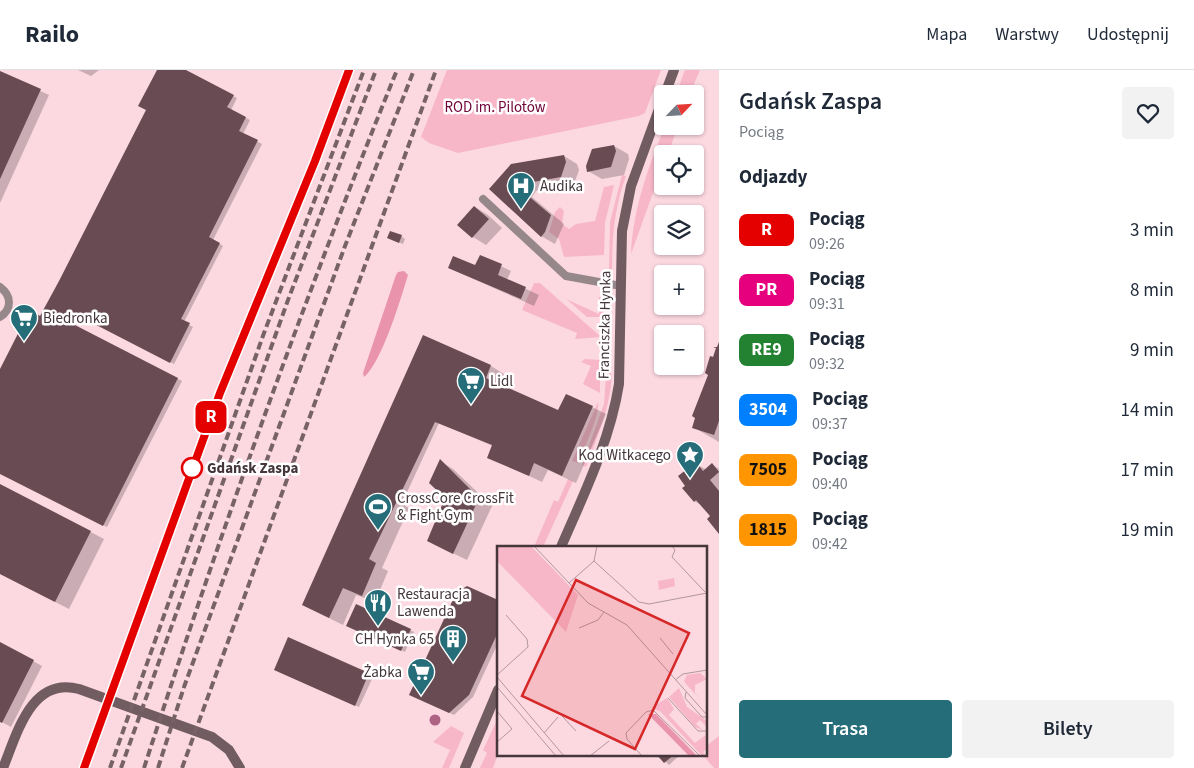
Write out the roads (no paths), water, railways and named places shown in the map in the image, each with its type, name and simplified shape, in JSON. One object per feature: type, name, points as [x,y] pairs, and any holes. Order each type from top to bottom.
[{"type":"street","points":[[668,85],[674,70]]},
{"type":"street","name":"Franciszka Hynka","points":[[561,546],[608,434],[615,409],[619,384],[622,231],[625,207],[654,124]]},
{"type":"street","points":[[3,768],[34,701],[54,689],[66,686],[212,737],[229,750],[240,768]]},
{"type":"street","points":[[465,768],[497,692]]},
{"type":"lane","points":[[483,198],[566,276],[606,286],[621,286]]},
{"type":"lane","points":[[0,287],[6,292],[10,301],[8,310],[0,317]]},
{"type":"railway","points":[[84,768],[220,393],[315,161],[349,70]]},
{"type":"railway","points":[[110,768],[264,333],[364,70]]},
{"type":"railway","points":[[121,768],[288,300],[376,70]]},
{"type":"railway","points":[[144,768],[264,417],[329,243],[397,70]]},
{"type":"railway","points":[[158,768],[184,687],[345,246],[414,70]]},
{"type":"railway","points":[[182,768],[436,70]]},
{"type":"train","name":"R","points":[[84,768],[220,393],[315,161],[349,70]]},
{"type":"place","name":"Audika","points":[[521,210]]},
{"type":"place","name":"Biedronka","points":[[24,342]]},
{"type":"place","name":"Lidl","points":[[471,405]]},
{"type":"place","name":"Gdańsk Zaspa","points":[[192,468]]},
{"type":"place","name":"Kod Witkacego","points":[[690,479]]},
{"type":"place","name":"CrossCore CrossFit & Fight Gym","points":[[378,531]]},
{"type":"place","name":"Restauracja Lawenda","points":[[378,627]]},
{"type":"place","name":"CH Hynka 65","points":[[453,663]]},
{"type":"place","name":"Żabka","points":[[421,696]]},
{"type":"park label","name":"ROD im. Pilotów","points":[[495,107]]}]
